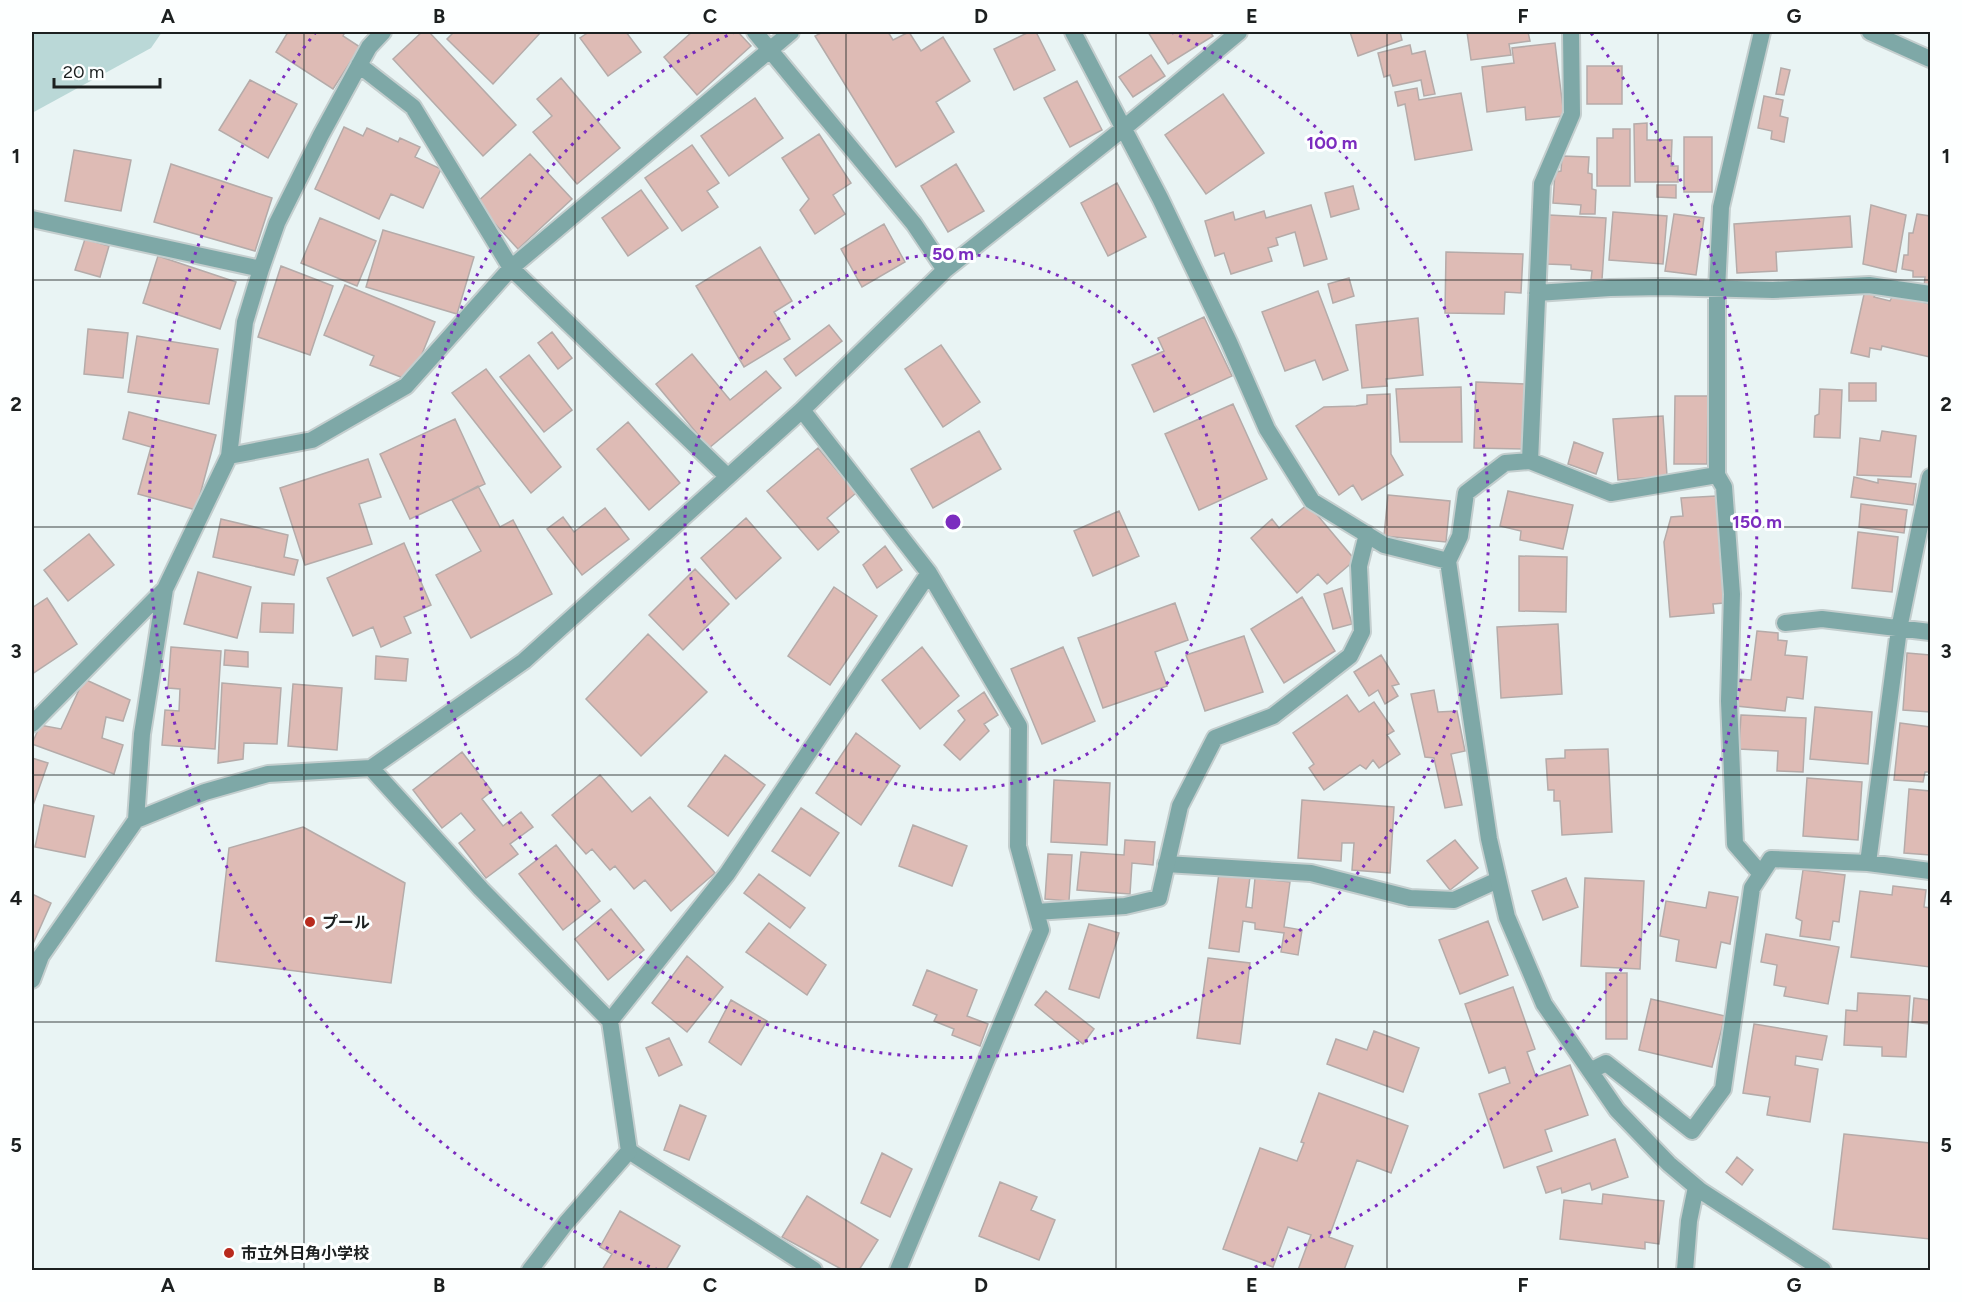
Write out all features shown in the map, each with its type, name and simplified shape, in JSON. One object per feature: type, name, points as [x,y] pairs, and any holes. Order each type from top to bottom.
[{"type":"street","points":[[32,980],[41,956],[136,820],[142,734],[165,589],[229,456],[245,322],[261,269],[277,223],[321,135],[369,47],[383,32]]},
{"type":"street","points":[[755,32],[914,224],[945,270]]},
{"type":"street","points":[[229,456],[312,440],[406,386],[511,268],[768,49],[791,32]]},
{"type":"street","points":[[1073,32],[1124,128],[1229,342],[1267,429],[1312,501],[1384,545],[1448,561]]},
{"type":"street","points":[[136,820],[205,792],[268,774],[371,768],[524,661],[802,410],[945,270],[1124,128],[1239,32]]},
{"type":"street","points":[[1530,461],[1542,184],[1572,114],[1571,32]]},
{"type":"street","points":[[1761,874],[1735,844],[1729,701],[1732,594],[1724,488],[1717,475],[1717,290],[1721,207],[1762,32]]},
{"type":"street","points":[[1870,32],[1930,59]]},
{"type":"street","points":[[360,66],[413,107],[511,268],[727,476]]},
{"type":"street","points":[[32,219],[261,269]]},
{"type":"street","points":[[1537,293],[1662,287],[1773,290],[1869,285],[1930,294]]},
{"type":"street","points":[[802,410],[929,573],[1019,726],[1018,846],[1041,930],[898,1270]]},
{"type":"street","points":[[1717,475],[1611,493],[1530,461],[1505,462],[1466,493],[1460,536],[1448,561],[1489,839],[1507,917],[1544,1004],[1617,1110],[1669,1164],[1696,1187],[1823,1270]]},
{"type":"street","points":[[1868,863],[1899,629],[1930,477]]},
{"type":"street","points":[[1036,912],[1125,906],[1158,898],[1180,806],[1215,738],[1274,716],[1350,656],[1362,632],[1359,566],[1367,534]]},
{"type":"street","points":[[610,1021],[727,874],[929,573]]},
{"type":"street","points":[[32,724],[165,589]]},
{"type":"street","points":[[1785,623],[1822,619],[1930,632]]},
{"type":"street","points":[[371,768],[481,889],[610,1021],[629,1151],[814,1270]]},
{"type":"street","points":[[1590,1071],[1606,1063],[1692,1131],[1723,1089],[1752,888],[1771,859],[1868,863],[1930,871]]},
{"type":"street","points":[[1166,864],[1311,873],[1410,898],[1454,900],[1498,880]]},
{"type":"street","points":[[530,1270],[629,1151]]},
{"type":"street","points":[[1685,1270],[1689,1221],[1696,1187]]},
{"type":"shaded area","points":[[32,32],[162,32],[151,48],[32,113]]},
{"type":"building","points":[[288,32],[345,32],[343,36],[360,47],[333,89],[276,52]]},
{"type":"building","points":[[422,32],[429,32],[516,125],[483,156],[393,59]]},
{"type":"building","points":[[454,32],[541,32],[493,84],[447,39]]},
{"type":"building","points":[[589,32],[626,32],[641,52],[608,76],[580,38]]},
{"type":"building","points":[[692,32],[738,32],[751,46],[697,95],[664,57]]},
{"type":"building","points":[[823,32],[888,32],[893,40],[909,32],[921,51],[943,37],[970,81],[936,102],[954,132],[896,167],[815,36]]},
{"type":"building","points":[[1029,32],[1036,32],[1055,70],[1014,90],[994,49]]},
{"type":"building","points":[[1148,32],[1210,32],[1213,36],[1168,64]]},
{"type":"building","points":[[1350,32],[1400,32],[1402,40],[1358,56]]},
{"type":"building","points":[[1467,32],[1528,32],[1530,41],[1509,44],[1511,55],[1471,60]]},
{"type":"building","points":[[1555,43],[1564,116],[1526,120],[1525,107],[1487,112],[1482,67],[1514,63],[1512,48]]},
{"type":"building","points":[[1410,45],[1412,54],[1425,51],[1435,94],[1424,96],[1421,80],[1393,86],[1390,75],[1384,77],[1378,53]]},
{"type":"building","points":[[1151,55],[1165,76],[1133,97],[1119,77]]},
{"type":"building","points":[[1587,66],[1622,66],[1622,104],[1587,104]]},
{"type":"building","points":[[1781,68],[1790,70],[1784,95],[1776,94]]},
{"type":"building","points":[[561,78],[620,148],[577,184],[533,132],[552,116],[537,99]]},
{"type":"building","points":[[250,80],[297,104],[268,158],[219,130]]},
{"type":"building","points":[[1077,81],[1102,130],[1070,147],[1044,98]]},
{"type":"building","points":[[1417,88],[1419,100],[1461,93],[1472,150],[1415,160],[1405,104],[1398,106],[1395,92]]},
{"type":"building","points":[[1223,94],[1264,153],[1206,194],[1165,135]]},
{"type":"building","points":[[1764,96],[1783,100],[1780,116],[1788,118],[1784,142],[1771,139],[1772,131],[1758,128]]},
{"type":"building","points":[[755,98],[783,138],[729,176],[701,136]]},
{"type":"building","points":[[1647,123],[1647,140],[1672,140],[1671,166],[1678,166],[1678,182],[1635,182],[1634,124]]},
{"type":"building","points":[[344,127],[363,136],[367,128],[398,142],[400,138],[420,147],[415,157],[441,169],[423,208],[391,194],[379,219],[315,189]]},
{"type":"building","points":[[1613,129],[1630,129],[1630,186],[1597,186],[1597,138],[1613,138]]},
{"type":"building","points":[[819,134],[851,183],[833,195],[845,214],[815,234],[800,210],[809,199],[782,158]]},
{"type":"building","points":[[1684,137],[1712,137],[1712,192],[1684,192]]},
{"type":"building","points":[[692,145],[719,183],[707,191],[718,207],[682,231],[645,178]]},
{"type":"building","points":[[74,150],[131,160],[121,211],[65,201]]},
{"type":"building","points":[[530,154],[572,199],[518,249],[476,203]]},
{"type":"building","points":[[1562,156],[1589,157],[1588,173],[1592,174],[1592,189],[1596,190],[1595,214],[1580,214],[1581,205],[1553,203],[1555,172],[1561,171]]},
{"type":"building","points":[[171,164],[272,198],[255,251],[154,222]]},
{"type":"building","points":[[956,164],[984,211],[948,232],[921,186]]},
{"type":"building","points":[[1117,183],[1146,237],[1108,256],[1081,203]]},
{"type":"building","points":[[1657,185],[1676,185],[1676,198],[1657,197]]},
{"type":"building","points":[[1353,186],[1359,209],[1331,217],[1325,193]]},
{"type":"building","points":[[641,190],[668,228],[628,256],[602,218]]},
{"type":"building","points":[[1311,205],[1327,259],[1304,266],[1295,232],[1276,238],[1278,245],[1268,248],[1272,261],[1231,274],[1224,253],[1215,256],[1205,221],[1233,212],[1235,220],[1264,211],[1266,218]]},
{"type":"building","points":[[1871,205],[1906,215],[1896,272],[1863,264]]},
{"type":"building","points":[[1613,212],[1667,216],[1663,264],[1609,260]]},
{"type":"building","points":[[1674,214],[1704,218],[1696,275],[1665,271]]},
{"type":"building","points":[[1917,214],[1930,216],[1930,287],[1924,287],[1925,277],[1913,277],[1913,271],[1902,269],[1904,255],[1908,255],[1909,233],[1913,233]]},
{"type":"building","points":[[1549,215],[1606,218],[1602,280],[1591,280],[1592,271],[1571,269],[1571,265],[1547,264]]},
{"type":"building","points":[[1850,216],[1852,247],[1776,252],[1777,271],[1737,273],[1734,224]]},
{"type":"building","points":[[320,218],[376,241],[357,286],[301,263]]},
{"type":"building","points":[[884,224],[905,262],[862,287],[841,249]]},
{"type":"building","points":[[383,230],[474,257],[457,314],[366,287]]},
{"type":"building","points":[[85,239],[109,246],[100,277],[75,270]]},
{"type":"building","points":[[760,247],[792,301],[774,312],[790,339],[744,367],[696,286]]},
{"type":"building","points":[[1446,252],[1523,254],[1521,293],[1505,292],[1504,314],[1445,313]]},
{"type":"building","points":[[158,256],[236,282],[220,329],[143,303]]},
{"type":"building","points":[[281,266],[333,286],[310,355],[258,337]]},
{"type":"building","points":[[1349,278],[1354,296],[1333,303],[1328,284]]},
{"type":"building","points":[[345,285],[435,322],[411,381],[370,365],[374,356],[324,335]]},
{"type":"building","points":[[1865,290],[1876,293],[1874,297],[1890,301],[1893,295],[1930,304],[1930,357],[1882,346],[1881,350],[1870,348],[1869,357],[1851,353]]},
{"type":"building","points":[[1318,291],[1348,370],[1323,380],[1315,360],[1285,371],[1262,312]]},
{"type":"building","points":[[1204,317],[1232,376],[1154,412],[1132,365],[1164,351],[1158,338]]},
{"type":"building","points":[[1418,318],[1423,375],[1386,379],[1387,386],[1362,388],[1356,325]]},
{"type":"building","points":[[829,325],[842,341],[796,376],[784,359]]},
{"type":"building","points":[[88,329],[128,333],[123,378],[84,374]]},
{"type":"building","points":[[552,332],[572,358],[558,369],[538,343]]},
{"type":"building","points":[[137,336],[218,349],[209,404],[128,392]]},
{"type":"building","points":[[941,345],[980,402],[943,427],[905,369]]},
{"type":"building","points":[[692,354],[730,400],[766,371],[781,388],[709,448],[656,384]]},
{"type":"building","points":[[529,355],[572,410],[544,432],[500,377]]},
{"type":"building","points":[[486,369],[561,467],[531,493],[452,393]]},
{"type":"building","points":[[1476,382],[1525,384],[1523,449],[1474,448]]},
{"type":"building","points":[[1849,383],[1876,383],[1876,401],[1849,401]]},
{"type":"building","points":[[1461,387],[1462,442],[1400,442],[1396,389]]},
{"type":"building","points":[[1820,389],[1842,390],[1840,438],[1814,437],[1815,416],[1819,414]]},
{"type":"building","points":[[1390,394],[1391,454],[1403,475],[1362,500],[1353,485],[1339,495],[1296,426],[1324,407],[1367,404],[1367,395]]},
{"type":"building","points":[[1675,396],[1708,396],[1707,464],[1674,464]]},
{"type":"building","points":[[1233,404],[1267,479],[1199,510],[1165,434]]},
{"type":"building","points":[[129,412],[216,435],[196,510],[138,494],[151,447],[123,439]]},
{"type":"building","points":[[1663,416],[1667,476],[1618,480],[1613,419]]},
{"type":"building","points":[[455,419],[485,484],[410,519],[380,454]]},
{"type":"building","points":[[628,422],[680,483],[649,510],[597,449]]},
{"type":"building","points":[[979,431],[1001,469],[933,508],[911,469]]},
{"type":"building","points":[[1882,431],[1916,436],[1911,477],[1857,475],[1860,438],[1880,441]]},
{"type":"building","points":[[1574,442],[1603,453],[1596,474],[1568,464]]},
{"type":"building","points":[[818,448],[856,493],[827,518],[839,532],[818,550],[767,491]]},
{"type":"building","points":[[368,459],[381,497],[359,504],[372,544],[305,565],[280,488]]},
{"type":"building","points":[[1854,477],[1878,483],[1878,479],[1916,484],[1913,505],[1851,497]]},
{"type":"building","points":[[478,486],[500,527],[513,520],[552,594],[471,638],[436,575],[481,551],[452,500]]},
{"type":"building","points":[[1508,491],[1573,505],[1563,549],[1520,540],[1521,531],[1500,526]]},
{"type":"building","points":[[1388,495],[1450,501],[1446,542],[1384,536]]},
{"type":"building","points":[[1716,496],[1724,603],[1713,604],[1714,613],[1670,617],[1664,542],[1671,517],[1683,516],[1681,498]]},
{"type":"building","points":[[1308,504],[1355,560],[1327,584],[1318,574],[1297,593],[1251,538],[1272,519],[1279,528]]},
{"type":"building","points":[[1861,504],[1907,510],[1904,533],[1859,527]]},
{"type":"building","points":[[605,508],[629,539],[582,575],[547,529],[563,517],[574,532]]},
{"type":"building","points":[[1119,511],[1139,556],[1093,576],[1074,531]]},
{"type":"building","points":[[746,518],[781,558],[736,599],[701,558]]},
{"type":"building","points":[[221,519],[288,535],[284,557],[298,560],[294,575],[213,557]]},
{"type":"building","points":[[1858,532],[1898,537],[1892,592],[1852,588]]},
{"type":"building","points":[[89,534],[114,565],[68,601],[44,570]]},
{"type":"building","points":[[404,543],[431,605],[404,617],[411,633],[381,647],[373,627],[353,636],[327,578]]},
{"type":"building","points":[[885,546],[902,570],[877,588],[863,565]]},
{"type":"building","points":[[1519,556],[1567,557],[1566,612],[1519,611]]},
{"type":"building","points":[[695,569],[729,604],[683,650],[649,615]]},
{"type":"building","points":[[198,572],[251,587],[237,638],[184,624]]},
{"type":"building","points":[[834,587],[877,616],[830,685],[788,656]]},
{"type":"building","points":[[1342,588],[1352,624],[1333,629],[1324,594]]},
{"type":"building","points":[[1302,597],[1335,651],[1284,683],[1251,629]]},
{"type":"building","points":[[47,598],[77,644],[32,674],[32,608]]},
{"type":"building","points":[[262,603],[294,604],[293,633],[260,632]]},
{"type":"building","points":[[1175,603],[1188,640],[1155,652],[1167,686],[1103,708],[1078,638]]},
{"type":"building","points":[[1558,624],[1562,694],[1501,698],[1497,627]]},
{"type":"building","points":[[1757,631],[1778,633],[1778,640],[1787,641],[1785,655],[1807,657],[1803,699],[1787,697],[1785,711],[1736,706],[1739,679],[1751,680]]},
{"type":"building","points":[[648,634],[707,692],[641,756],[586,699]]},
{"type":"building","points":[[1244,636],[1263,692],[1205,711],[1186,655]]},
{"type":"building","points":[[171,647],[221,651],[215,749],[162,745],[165,710],[179,711],[180,689],[168,688]]},
{"type":"building","points":[[922,647],[959,696],[920,729],[882,680]]},
{"type":"building","points":[[1063,647],[1095,721],[1042,744],[1011,669]]},
{"type":"building","points":[[225,650],[248,652],[248,667],[224,665]]},
{"type":"building","points":[[1907,653],[1930,655],[1930,712],[1903,710]]},
{"type":"building","points":[[1381,655],[1399,684],[1392,686],[1398,696],[1385,704],[1378,690],[1369,696],[1354,672]]},
{"type":"building","points":[[376,656],[408,659],[406,681],[375,679]]},
{"type":"building","points":[[84,679],[130,700],[123,721],[106,717],[102,738],[123,745],[114,774],[32,744],[40,725],[61,729]]},
{"type":"building","points":[[222,683],[281,688],[277,744],[244,743],[243,759],[218,763]]},
{"type":"building","points":[[293,684],[342,688],[337,750],[288,746]]},
{"type":"building","points":[[1434,690],[1438,712],[1457,711],[1465,751],[1451,754],[1462,805],[1445,808],[1434,758],[1425,757],[1411,694]]},
{"type":"building","points":[[984,692],[998,715],[984,724],[989,731],[960,760],[944,745],[965,720],[958,711]]},
{"type":"building","points":[[1347,695],[1359,712],[1374,702],[1394,731],[1387,735],[1400,754],[1379,768],[1373,760],[1366,769],[1360,765],[1324,790],[1309,768],[1314,764],[1293,733]]},
{"type":"building","points":[[1815,707],[1872,712],[1868,764],[1810,759]]},
{"type":"building","points":[[1741,715],[1806,718],[1803,772],[1777,771],[1778,751],[1739,749]]},
{"type":"building","points":[[1900,723],[1930,727],[1930,772],[1925,772],[1923,782],[1894,780]]},
{"type":"building","points":[[856,733],[900,766],[861,825],[816,793]]},
{"type":"building","points":[[1608,749],[1612,832],[1562,835],[1560,801],[1554,801],[1554,790],[1548,790],[1546,759],[1565,758],[1565,750]]},
{"type":"building","points":[[462,752],[492,791],[482,799],[503,826],[521,812],[533,827],[510,844],[518,854],[486,878],[459,843],[475,830],[461,813],[442,828],[413,790]]},
{"type":"building","points":[[725,755],[765,785],[728,836],[688,806]]},
{"type":"building","points":[[32,758],[48,763],[32,808]]},
{"type":"building","points":[[600,775],[632,812],[650,797],[715,873],[671,911],[645,880],[634,889],[615,866],[610,870],[592,849],[586,854],[552,815]]},
{"type":"building","points":[[1807,778],[1862,782],[1858,840],[1803,836]]},
{"type":"building","points":[[1054,780],[1110,783],[1107,845],[1051,842]]},
{"type":"building","points":[[1909,789],[1930,791],[1930,855],[1904,853]]},
{"type":"building","points":[[1302,800],[1394,807],[1390,873],[1352,870],[1354,843],[1342,843],[1341,861],[1298,858]]},
{"type":"building","points":[[44,805],[94,816],[85,857],[35,847]]},
{"type":"building","points":[[801,808],[839,833],[810,876],[772,851]]},
{"type":"building","points":[[913,825],[967,846],[952,886],[899,866]]},
{"type":"building","name":"プール","points":[[303,827],[405,883],[391,983],[216,961],[229,848]]},
{"type":"building","points":[[1125,840],[1155,842],[1153,865],[1132,863],[1130,894],[1077,890],[1081,852],[1124,855]]},
{"type":"building","points":[[1455,840],[1478,868],[1450,890],[1427,861]]},
{"type":"building","points":[[556,845],[600,901],[563,930],[519,874]]},
{"type":"building","points":[[1048,854],[1072,855],[1069,901],[1045,899]]},
{"type":"building","points":[[1803,870],[1845,875],[1839,922],[1833,921],[1830,940],[1800,936],[1802,921],[1796,918]]},
{"type":"building","points":[[1219,873],[1250,877],[1246,907],[1252,908],[1255,878],[1290,882],[1284,927],[1302,930],[1298,955],[1281,952],[1284,933],[1255,929],[1255,923],[1243,921],[1239,952],[1209,948]]},
{"type":"building","points":[[759,874],[805,908],[790,928],[744,893]]},
{"type":"building","points":[[1566,878],[1578,907],[1543,920],[1532,891]]},
{"type":"building","points":[[1585,878],[1644,881],[1640,969],[1581,966]]},
{"type":"building","points":[[1893,886],[1926,890],[1924,907],[1930,908],[1930,967],[1851,957],[1860,891],[1892,895]]},
{"type":"building","points":[[1709,892],[1738,897],[1730,944],[1721,942],[1716,968],[1676,961],[1679,940],[1660,936],[1666,901],[1706,908]]},
{"type":"building","points":[[32,894],[51,903],[32,946]]},
{"type":"building","points":[[611,909],[644,950],[608,980],[575,939]]},
{"type":"building","points":[[1488,921],[1508,975],[1460,994],[1439,940]]},
{"type":"building","points":[[769,923],[826,965],[807,995],[746,952]]},
{"type":"building","points":[[1089,924],[1119,933],[1099,998],[1069,989]]},
{"type":"building","points":[[1766,934],[1839,947],[1828,1004],[1784,996],[1786,987],[1774,985],[1777,965],[1761,962]]},
{"type":"building","points":[[687,956],[723,987],[687,1032],[652,1003]]},
{"type":"building","points":[[1208,958],[1250,963],[1240,1044],[1197,1038]]},
{"type":"building","points":[[927,970],[977,990],[967,1016],[988,1024],[980,1046],[952,1035],[954,1029],[934,1021],[937,1015],[913,1005]]},
{"type":"building","points":[[1606,973],[1627,973],[1627,1039],[1606,1039]]},
{"type":"building","points":[[1513,987],[1535,1049],[1527,1052],[1536,1077],[1570,1065],[1588,1115],[1545,1130],[1552,1151],[1504,1168],[1479,1094],[1510,1083],[1505,1067],[1489,1073],[1465,1004]]},
{"type":"building","points":[[1046,991],[1094,1029],[1083,1044],[1035,1005]]},
{"type":"building","points":[[1858,993],[1910,996],[1906,1057],[1882,1056],[1882,1047],[1844,1045],[1846,1010],[1857,1011]]},
{"type":"building","points":[[1914,998],[1930,1000],[1929,1024],[1912,1022]]},
{"type":"building","points":[[1651,999],[1725,1016],[1712,1067],[1639,1050]]},
{"type":"building","points":[[731,1000],[767,1021],[741,1065],[709,1042]]},
{"type":"building","points":[[1754,1024],[1827,1036],[1822,1060],[1796,1056],[1795,1065],[1818,1069],[1810,1122],[1767,1115],[1770,1097],[1743,1093]]},
{"type":"building","points":[[1374,1031],[1419,1048],[1403,1092],[1327,1064],[1336,1039],[1367,1050]]},
{"type":"building","points":[[669,1038],[682,1065],[659,1076],[646,1048]]},
{"type":"building","points":[[1319,1093],[1408,1126],[1391,1173],[1357,1160],[1329,1237],[1353,1246],[1344,1270],[1298,1270],[1311,1235],[1288,1227],[1273,1267],[1223,1249],[1260,1148],[1297,1161],[1304,1143],[1301,1142]]},
{"type":"building","points":[[680,1105],[706,1116],[689,1160],[664,1150]]},
{"type":"building","points":[[1844,1134],[1930,1143],[1930,1239],[1833,1229]]},
{"type":"building","points":[[1615,1139],[1628,1177],[1592,1190],[1590,1183],[1562,1193],[1561,1188],[1546,1193],[1537,1167]]},
{"type":"building","points":[[882,1153],[912,1169],[890,1217],[861,1203]]},
{"type":"building","points":[[1737,1157],[1753,1170],[1742,1185],[1726,1172]]},
{"type":"building","points":[[1000,1182],[1037,1197],[1031,1210],[1055,1220],[1039,1260],[979,1236]]},
{"type":"building","points":[[1603,1194],[1664,1201],[1659,1244],[1645,1242],[1645,1249],[1560,1239],[1564,1200],[1602,1204]]},
{"type":"building","points":[[807,1196],[878,1240],[859,1270],[843,1270],[782,1237]]},
{"type":"building","points":[[620,1211],[680,1246],[666,1270],[602,1270],[612,1254],[600,1247]]},
{"type":"place","name":"プール","points":[[310,922]]},
{"type":"place","name":"市立外日角小学校","points":[[229,1253]]}]
